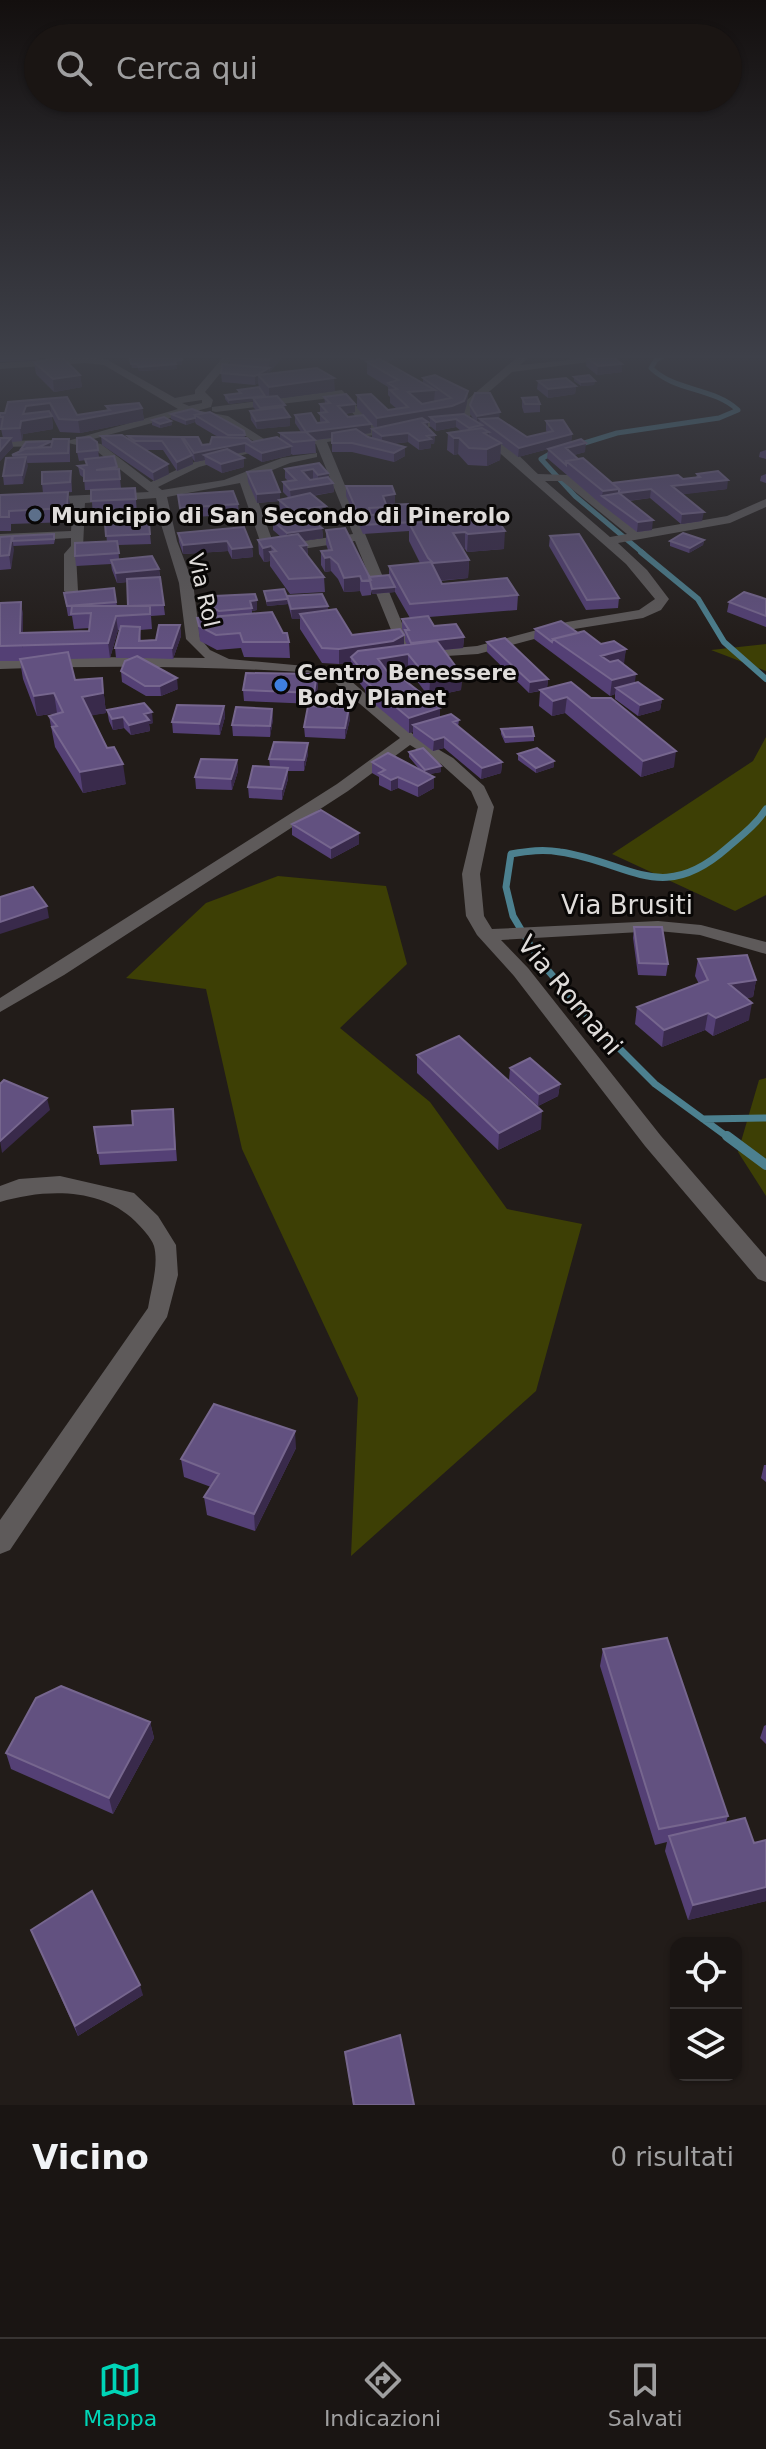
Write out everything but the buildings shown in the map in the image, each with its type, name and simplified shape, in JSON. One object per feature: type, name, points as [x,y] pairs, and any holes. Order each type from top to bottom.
[{"type":"street","points":[[113,452],[155,491]]},
{"type":"street","points":[[155,491],[195,465],[245,452]]},
{"type":"street","points":[[0,503],[79,499],[244,478],[265,466],[310,452]]},
{"type":"street","points":[[326,452],[361,537],[402,657],[478,650],[567,626],[643,614],[656,607],[662,599],[655,587],[508,452]]},
{"type":"street","points":[[535,478],[565,477],[638,536]]},
{"type":"street","points":[[244,478],[269,550],[361,537]]},
{"type":"street","name":"Via Rol","points":[[155,491],[167,517],[171,541],[186,583],[193,639],[205,653],[227,663]]},
{"type":"street","points":[[71,591],[70,554],[77,547],[79,499]]},
{"type":"street","points":[[607,541],[730,519],[766,503]]},
{"type":"street","points":[[0,538],[167,517]]},
{"type":"street","points":[[0,665],[89,661],[227,663],[339,670],[409,738],[375,767],[226,860],[108,941],[0,1006]]},
{"type":"street","name":"Via Romani","points":[[409,738],[447,761],[478,789],[486,807],[471,874],[475,916],[653,1141],[766,1273]]},
{"type":"street","name":"Via Brusiti","points":[[491,935],[658,926],[701,930],[766,948]]},
{"type":"street","points":[[0,1194],[19,1187],[60,1184],[126,1199],[150,1222],[165,1245],[166,1275],[159,1310],[0,1542]]},
{"type":"shaded area","points":[[766,644],[766,671],[711,650]]},
{"type":"shaded area","points":[[766,737],[766,895],[735,911],[612,854],[753,761]]},
{"type":"shaded area","points":[[278,876],[386,886],[407,964],[340,1028],[430,1102],[507,1209],[582,1224],[536,1391],[351,1556],[358,1398],[242,1149],[206,989],[126,978],[206,903]]},
{"type":"shaded area","points":[[766,1078],[766,1196],[738,1152],[759,1080]]},
{"type":"waterway","points":[[553,452],[541,459],[575,496],[644,554]]},
{"type":"waterway","points":[[641,552],[698,599],[724,642],[766,679]]},
{"type":"waterway","points":[[729,1138],[655,1084],[590,1019],[539,960],[513,916],[506,887],[511,854],[536,851],[585,857],[645,876],[683,874],[704,865],[727,848],[766,809]]},
{"type":"waterway","points":[[703,1119],[766,1118]]},
{"type":"waterway","points":[[727,1136],[766,1165]]},
{"type":"place","name":"Municipio di San Secondo di Pinerolo","points":[[35,515]]},
{"type":"place","name":"Centro Benessere Body Planet","points":[[281,685]]}]
